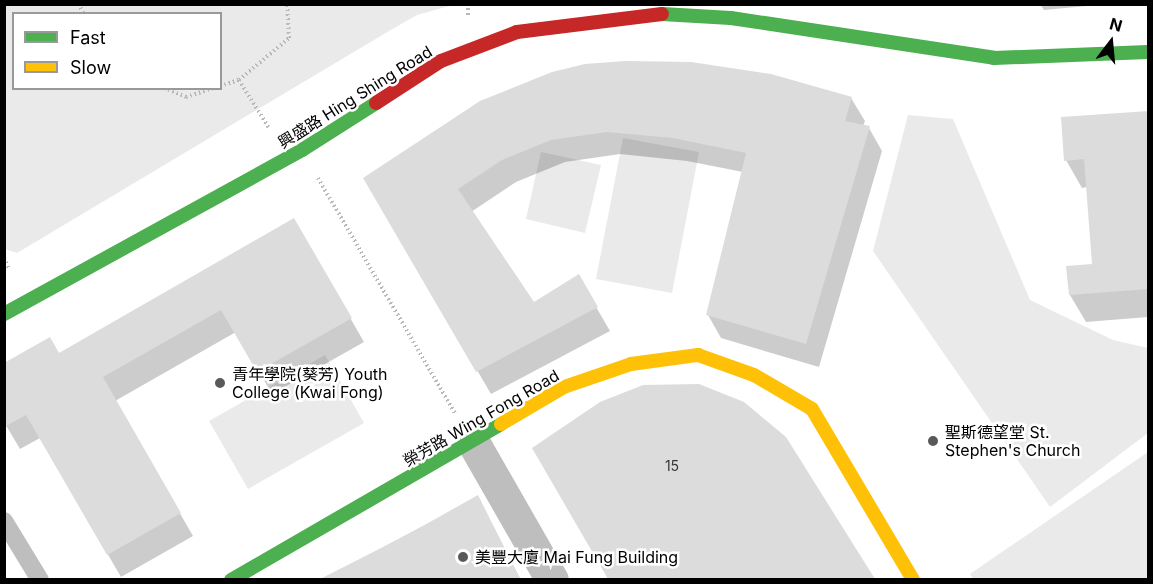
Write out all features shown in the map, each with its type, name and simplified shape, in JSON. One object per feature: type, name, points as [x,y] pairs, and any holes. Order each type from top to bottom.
[{"type":"street","name":"興盛路 Hing Shing Road","points":[[4,314],[295,154],[441,61],[517,32],[654,9],[731,18],[994,58],[1149,51]]},
{"type":"street","name":"榮芳路 Wing Fong Road","points":[[231,579],[466,431],[564,387],[631,364],[699,355],[754,375],[812,410],[913,579]]},
{"type":"street","points":[[466,431],[552,579]]},
{"type":"lane","points":[[4,521],[40,579]]},
{"type":"path","points":[[222,85],[239,80],[289,38],[287,4]]},
{"type":"path","points":[[459,19],[468,16],[468,4]]},
{"type":"path","points":[[239,80],[269,129]]},
{"type":"path","points":[[169,90],[186,97],[207,90]]},
{"type":"path","points":[[259,134],[277,124]]},
{"type":"path","points":[[316,175],[466,431]]},
{"type":"path","points":[[4,258],[7,272],[19,265]]},
{"type":"shaded area","points":[[5,4],[453,5],[417,15],[17,253],[5,249]]},
{"type":"shaded area","points":[[908,115],[953,119],[1030,300],[1113,340],[1148,348],[1148,433],[1050,507],[873,251]]},
{"type":"shaded area","points":[[623,138],[699,152],[672,293],[596,279]]},
{"type":"shaded area","points":[[541,152],[601,165],[585,233],[526,219]]},
{"type":"shaded area","points":[[325,355],[364,423],[248,489],[209,421]]},
{"type":"shaded area","points":[[1148,452],[1148,579],[973,579],[970,574]]},
{"type":"building","points":[[625,61],[691,62],[771,74],[852,97],[845,121],[870,126],[806,344],[706,315],[746,153],[673,138],[607,132],[551,140],[502,160],[458,189],[534,302],[579,274],[598,307],[476,372],[363,178],[480,101],[552,72],[585,64]]},
{"type":"building","points":[[1149,111],[1149,289],[1069,295],[1066,266],[1092,264],[1084,159],[1064,161],[1061,117]]},
{"type":"building","points":[[294,218],[352,318],[257,372],[221,310],[103,377],[181,513],[107,555],[26,415],[4,427],[4,363],[50,337],[59,353]]},
{"type":"building","points":[[699,384],[744,402],[786,437],[875,579],[608,579],[532,448],[600,402],[643,385]]},
{"type":"building","name":"美豐大廈 Mai Fung Building","points":[[478,495],[520,579],[320,579],[405,536]]},
{"type":"traffic: fast","points":[[662,14],[731,18],[994,58],[1148,52]]},
{"type":"traffic: fast","points":[[4,314],[302,150],[376,103]]},
{"type":"traffic: fast","points":[[231,580],[501,424]]},
{"type":"traffic: slow","points":[[501,424],[564,387],[631,364],[698,355],[754,375],[812,409],[913,580]]},
{"type":"traffic: jam","points":[[376,103],[441,61],[517,32],[662,14]]},
{"type":"place","name":"青年學院(葵芳) Youth College (Kwai Fong)","points":[[220,383]]},
{"type":"place","name":"聖斯德望堂 St. Stephen's Church","points":[[933,441]]},
{"type":"place","name":"美豐大廈 Mai Fung Building","points":[[463,557]]}]
